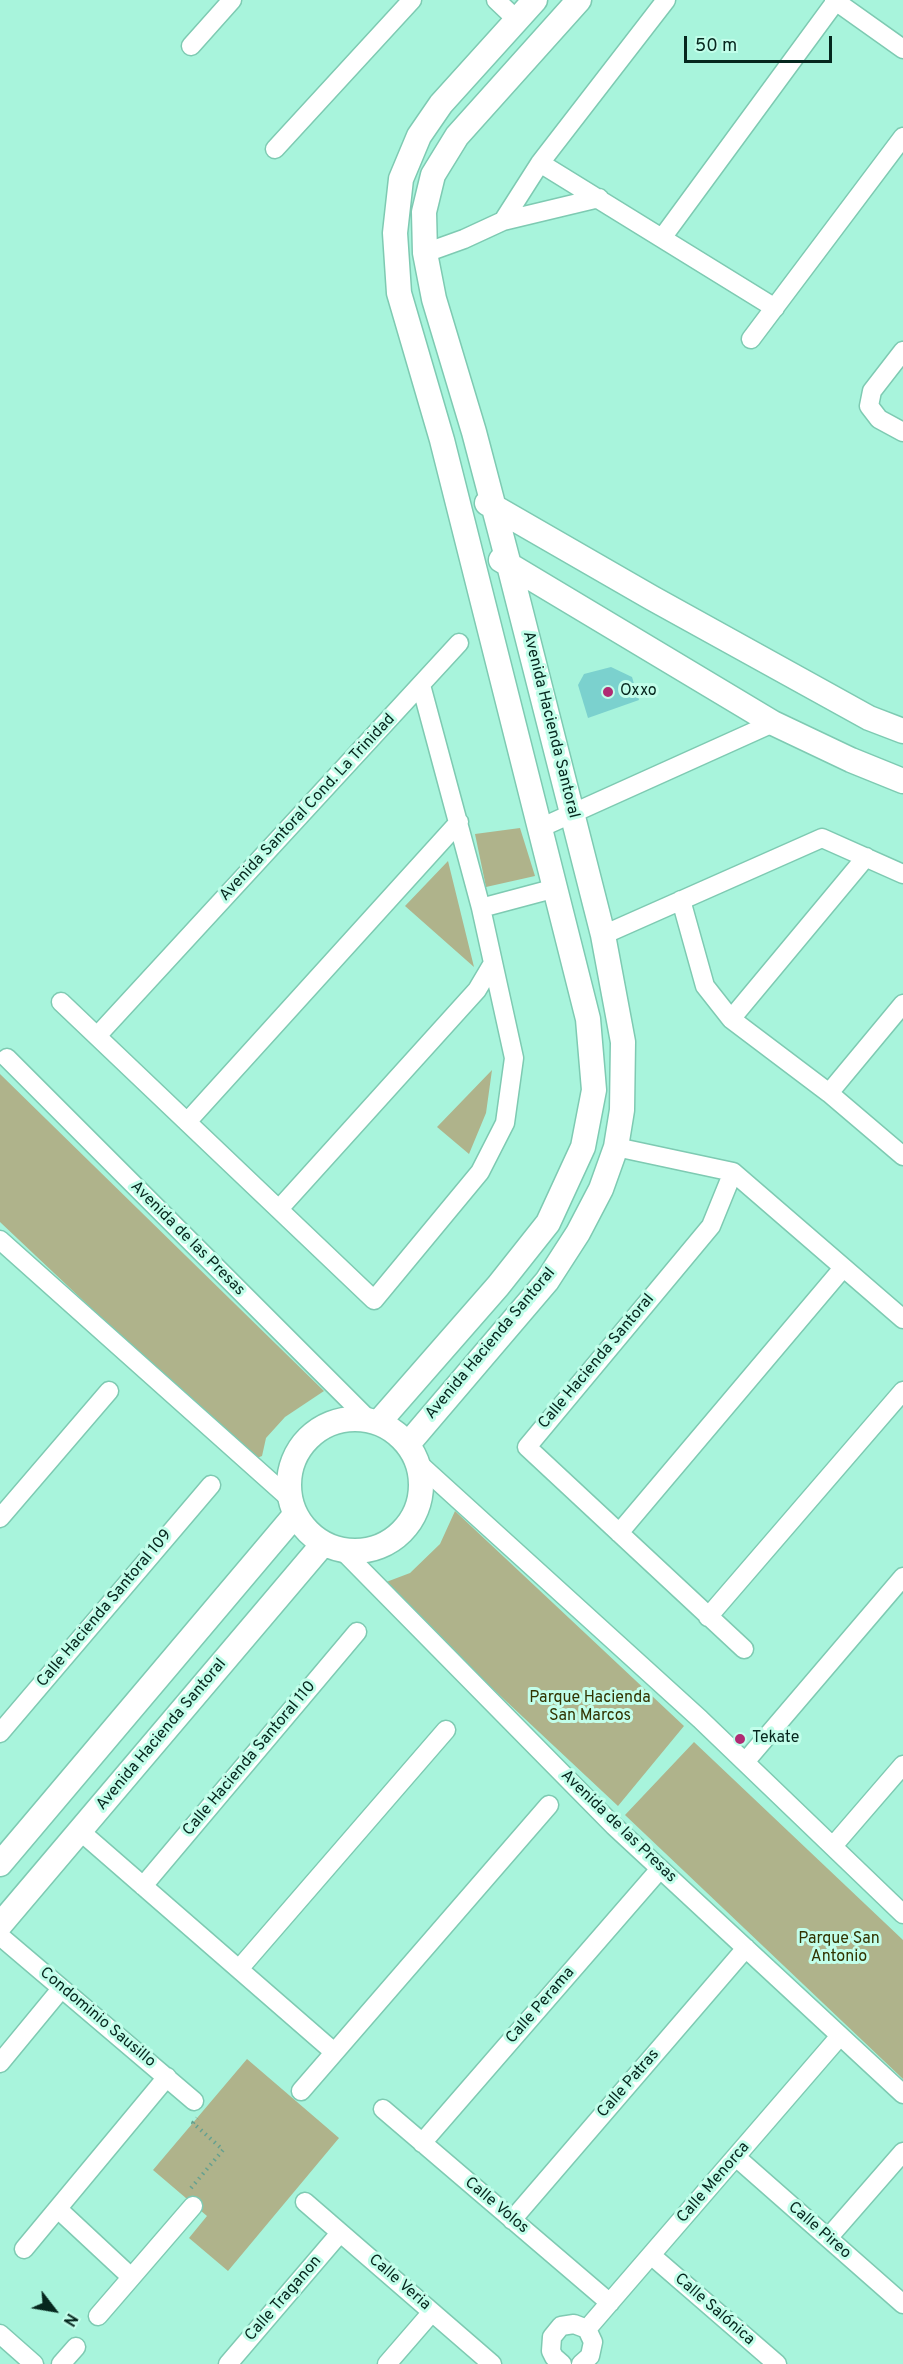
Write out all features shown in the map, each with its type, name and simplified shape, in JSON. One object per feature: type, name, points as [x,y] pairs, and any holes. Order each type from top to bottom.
[{"type":"street","points":[[191,46],[232,0]]},
{"type":"street","points":[[275,149],[412,0]]},
{"type":"street","points":[[496,0],[518,20]]},
{"type":"street","name":"Avenida Hacienda Santoral","points":[[373,1421],[498,1286],[548,1223],[583,1147],[594,1090],[588,1019],[442,440],[399,293],[394,233],[401,178],[419,136],[441,104],[535,0]]},
{"type":"street","name":"Avenida Hacienda Santoral","points":[[412,1453],[547,1281],[578,1233],[592,1206],[616,1147],[622,1110],[623,1042],[603,935],[494,507],[434,299],[425,253],[424,212],[433,175],[457,136],[579,0]]},
{"type":"street","points":[[503,221],[540,163],[666,0]]},
{"type":"street","points":[[662,238],[835,1],[903,49]]},
{"type":"street","points":[[752,339],[903,137]]},
{"type":"street","points":[[540,163],[775,308]]},
{"type":"street","points":[[425,253],[464,239],[503,221],[599,198]]},
{"type":"street","points":[[903,351],[872,391],[869,406],[879,419],[903,432]]},
{"type":"street","points":[[453,484],[869,718],[903,731]]},
{"type":"street","points":[[468,541],[773,723],[851,760],[903,781]]},
{"type":"street","points":[[61,1002],[374,1300],[480,1172],[505,1123],[514,1058],[481,908],[421,685],[459,643]]},
{"type":"street","name":"Avenida Santoral Cond. La Trinidad","points":[[98,1035],[421,685]]},
{"type":"street","points":[[540,828],[773,723]]},
{"type":"street","points":[[187,1122],[459,822]]},
{"type":"street","points":[[603,935],[822,838],[903,874]]},
{"type":"street","points":[[731,1019],[866,857]]},
{"type":"street","points":[[481,908],[556,888]]},
{"type":"street","points":[[681,900],[705,987],[731,1019],[829,1093],[903,1156]]},
{"type":"street","points":[[279,1209],[477,990],[493,963]]},
{"type":"street","points":[[829,1093],[903,1004]]},
{"type":"street","name":"Avenida de las Presas","points":[[7,1058],[373,1421]]},
{"type":"street","points":[[616,1147],[732,1172],[903,1318]]},
{"type":"street","name":"Calle Hacienda Santoral","points":[[732,1172],[711,1226],[527,1446],[744,1649]]},
{"type":"street","points":[[0,1240],[292,1506],[312,1536],[333,1547],[366,1551],[388,1543],[406,1528],[417,1508],[422,1484],[412,1453]]},
{"type":"street","points":[[620,1533],[843,1268]]},
{"type":"street","points":[[0,1518],[109,1391]]},
{"type":"street","points":[[708,1617],[903,1391]]},
{"type":"street","points":[[0,1864],[147,1692],[292,1506],[290,1472],[299,1448],[318,1430],[342,1419],[373,1421],[394,1431],[412,1453],[745,1762],[903,1914]]},
{"type":"street","name":"Calle Hacienda Santoral 109","points":[[0,1733],[211,1485]]},
{"type":"street","name":"Avenida Hacienda Santoral","points":[[0,1925],[178,1716],[333,1547]]},
{"type":"street","name":"Avenida de las Presas","points":[[333,1547],[614,1826],[903,2094]]},
{"type":"street","points":[[745,1762],[903,1577]]},
{"type":"street","name":"Calle Hacienda Santoral 110","points":[[143,1886],[357,1632]]},
{"type":"street","points":[[147,1692],[178,1716]]},
{"type":"street","points":[[239,1969],[446,1730]]},
{"type":"street","points":[[833,1846],[903,1765]]},
{"type":"street","points":[[301,2091],[549,1805]]},
{"type":"street","points":[[80,1831],[334,2052]]},
{"type":"street","name":"Calle Perama","points":[[422,2143],[660,1869]]},
{"type":"street","name":"Condominio Sausillo","points":[[0,1936],[194,2101]]},
{"type":"street","name":"Calle Patras","points":[[512,2220],[746,1948]]},
{"type":"street","points":[[0,2063],[61,1989]]},
{"type":"street","name":"Calle Menorca","points":[[587,2329],[840,2036]]},
{"type":"street","points":[[24,2248],[167,2077]]},
{"type":"street","name":"Calle Volos","points":[[383,2109],[610,2302]]},
{"type":"street","points":[[828,2238],[903,2152]]},
{"type":"street","name":"Calle Pireo","points":[[735,2157],[903,2304]]},
{"type":"street","name":"Calle Veria","points":[[305,2202],[492,2364]]},
{"type":"street","points":[[98,2316],[193,2206]]},
{"type":"street","points":[[58,2210],[131,2277]]},
{"type":"street","name":"Calle Traganon","points":[[228,2364],[340,2233]]},
{"type":"street","name":"Calle Salónica","points":[[651,2255],[777,2364]]},
{"type":"street","points":[[387,2364],[432,2312]]},
{"type":"street","points":[[559,2363],[551,2351],[552,2337],[555,2331],[567,2324],[581,2326],[591,2335],[593,2349],[585,2363]]},
{"type":"street","points":[[0,2334],[34,2364]]},
{"type":"street","points":[[61,2364],[76,2348]]},
{"type":"path","points":[[193,2206],[184,2196],[223,2150],[193,2124],[204,2109],[194,2101]]},
{"type":"green space","points":[[520,828],[535,876],[486,887],[475,834]]},
{"type":"green space","points":[[448,861],[474,967],[405,906]]},
{"type":"green space","points":[[492,1070],[486,1113],[469,1154],[437,1127]]},
{"type":"green space","points":[[0,1074],[324,1391],[285,1417],[266,1438],[262,1456],[252,1460],[0,1222]]},
{"type":"green space","name":"Parque Hacienda San Marcos","points":[[455,1511],[684,1726],[618,1806],[381,1584],[410,1573],[440,1544]]},
{"type":"green space","name":"Parque San Antonio","points":[[694,1742],[903,1940],[903,2079],[625,1815]]},
{"type":"green space","points":[[247,2059],[339,2138],[228,2271],[189,2238],[207,2216],[153,2170]]},
{"type":"building","name":"Oxxo","points":[[611,667],[632,677],[639,700],[588,718],[578,685],[584,674]]},
{"type":"place","name":"Oxxo","points":[[608,692]]},
{"type":"place","name":"Tekate","points":[[740,1739]]}]
